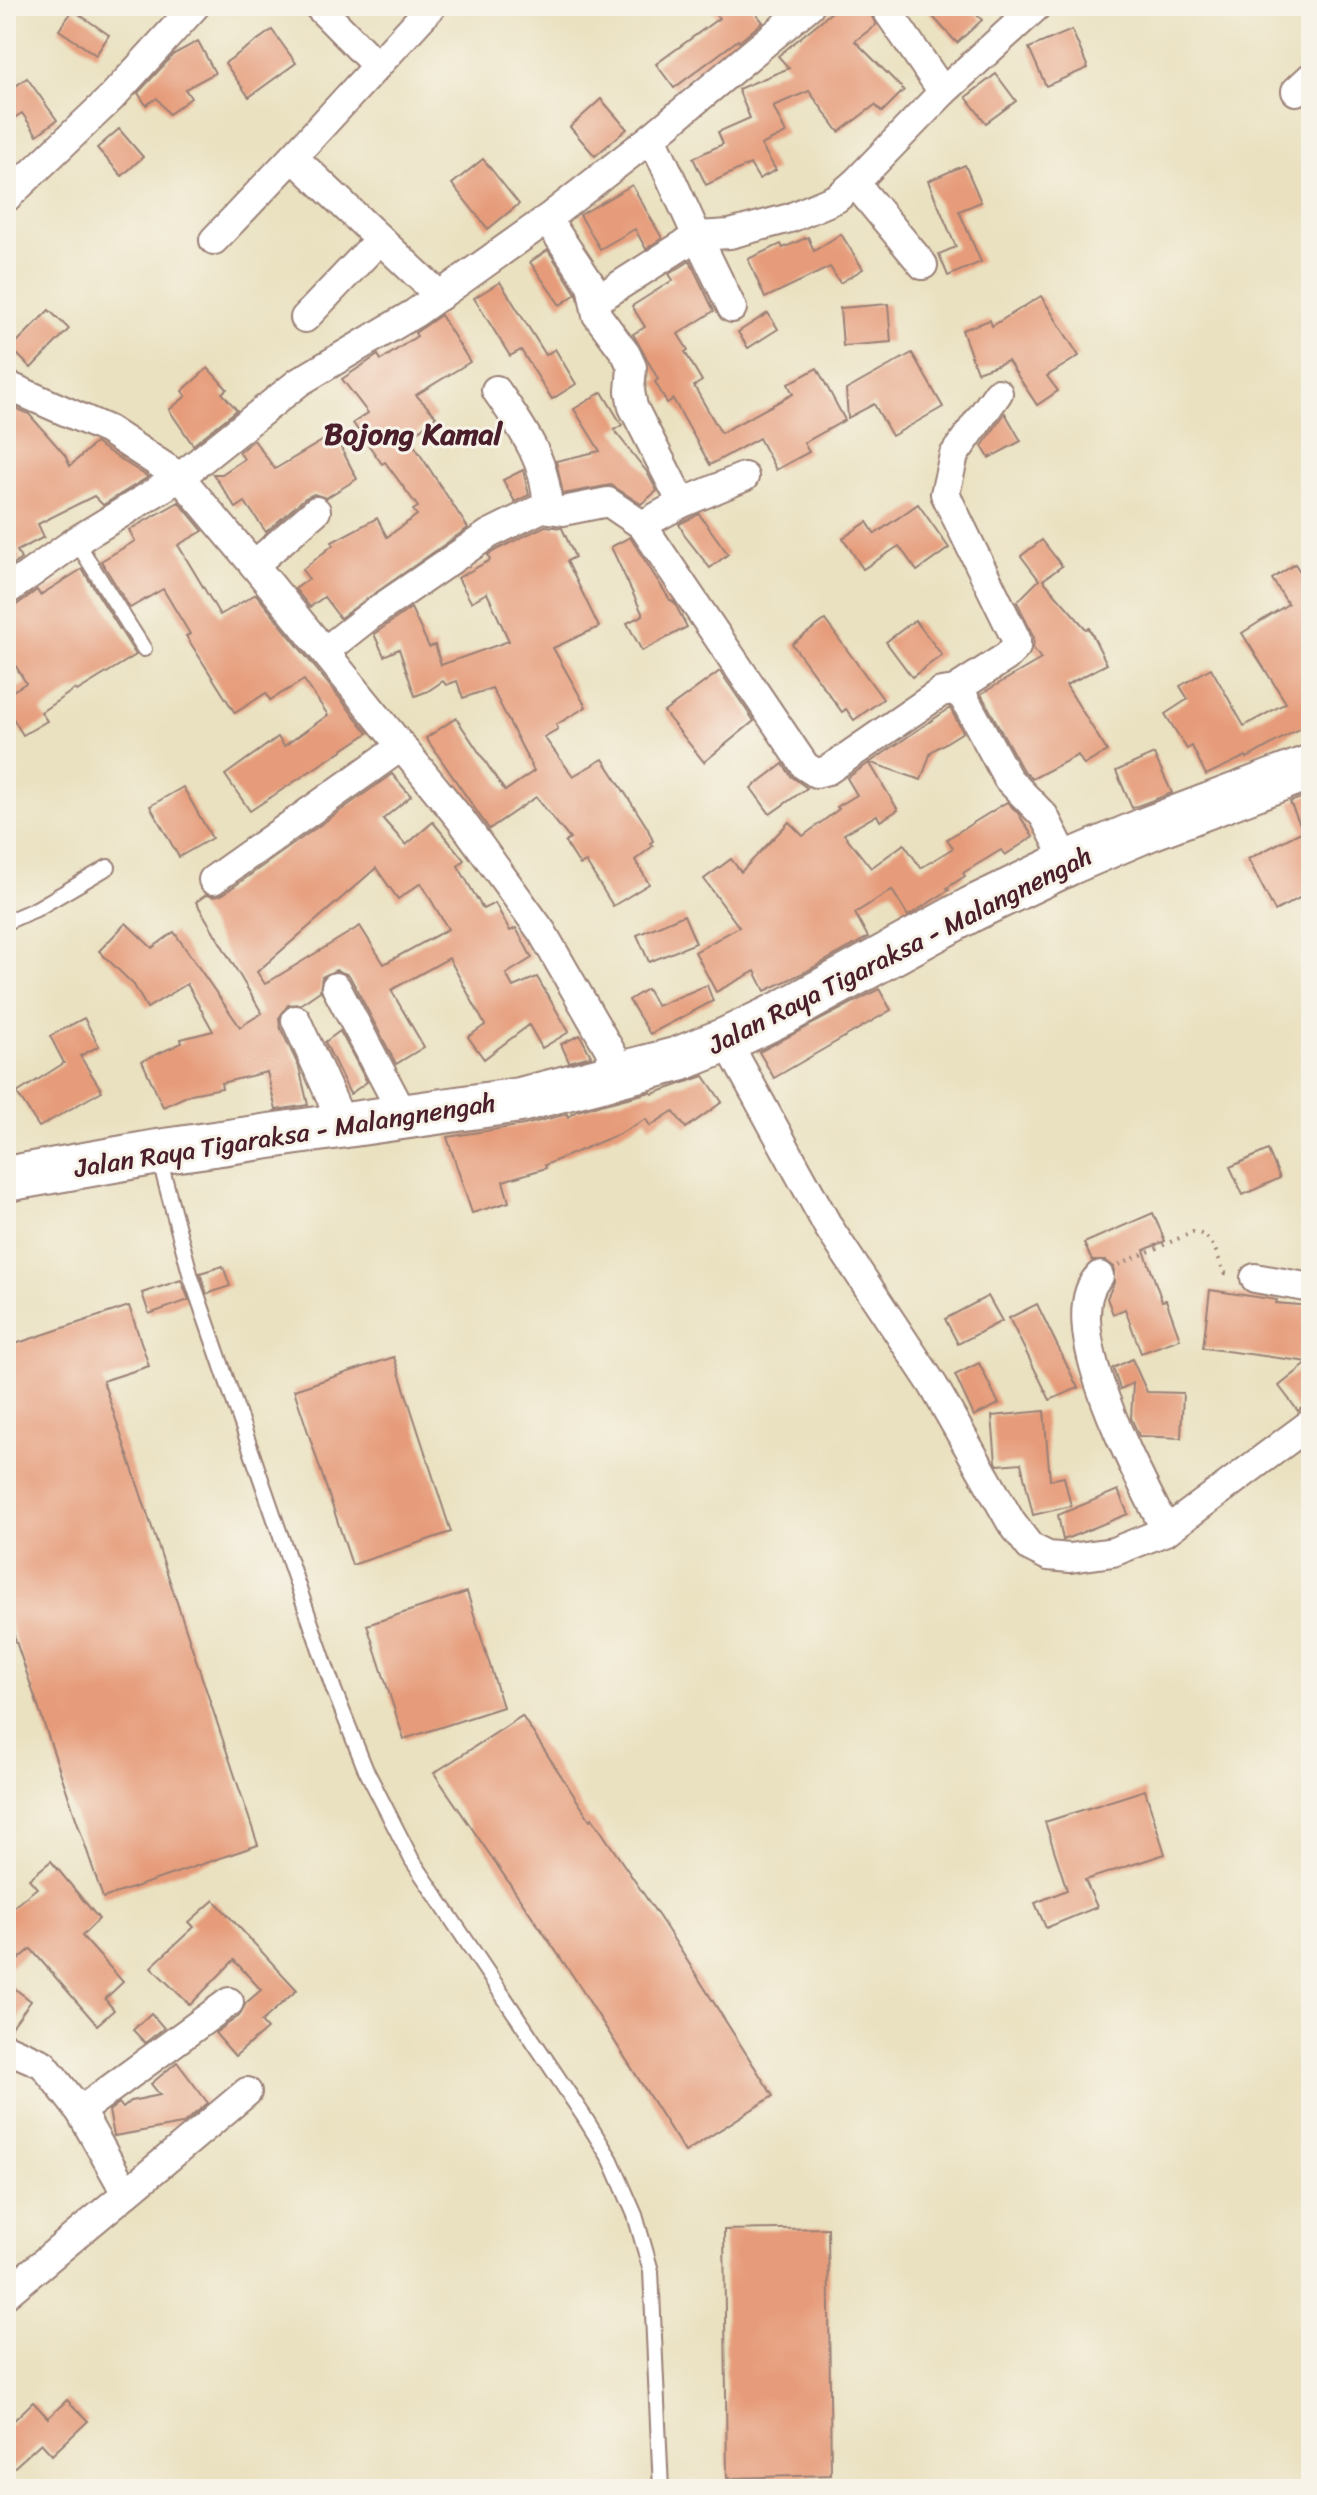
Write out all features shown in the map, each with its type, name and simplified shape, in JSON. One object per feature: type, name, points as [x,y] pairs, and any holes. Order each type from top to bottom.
[{"type":"main road","name":"Jalan Raya Tigaraksa - Malangnengah","points":[[6,1179],[158,1152],[520,1100],[679,1059],[726,1040],[835,985],[972,909],[1068,863],[1150,828],[1311,767]]},
{"type":"street","points":[[6,198],[111,98],[195,6]]},
{"type":"street","points":[[318,6],[377,66]]},
{"type":"street","points":[[214,240],[432,6]]},
{"type":"street","points":[[6,591],[76,541],[180,477],[299,382],[440,296],[547,219],[652,137],[809,6]]},
{"type":"street","points":[[884,6],[943,92]]},
{"type":"street","points":[[595,301],[697,236],[730,234],[790,218],[837,198],[943,92],[1037,6]]},
{"type":"street","points":[[652,137],[732,308]]},
{"type":"street","points":[[293,157],[440,296]]},
{"type":"street","points":[[855,183],[923,265]]},
{"type":"street","points":[[547,219],[591,285],[597,315],[626,354],[632,367],[630,391],[633,407],[682,503]]},
{"type":"street","points":[[305,318],[380,239]]},
{"type":"street","points":[[6,385],[108,430],[180,477],[461,820],[542,932],[623,1073]]},
{"type":"street","points":[[496,390],[529,439],[539,463],[547,507]]},
{"type":"street","points":[[325,651],[372,614],[489,534],[537,509],[547,507],[563,511],[608,502],[642,525],[805,766],[816,773],[828,770],[941,692],[955,690],[1006,657],[1016,647],[1016,639],[945,494],[954,455],[998,393]]},
{"type":"street","points":[[642,525],[682,503],[744,477]]},
{"type":"street","points":[[254,565],[316,511]]},
{"type":"street","points":[[955,690],[964,698],[1008,779],[1044,816],[1068,863]]},
{"type":"street","points":[[213,880],[402,746]]},
{"type":"street","points":[[336,987],[404,1116]]},
{"type":"street","points":[[296,1020],[343,1124]]},
{"type":"street","points":[[726,1040],[829,1228],[933,1385],[1011,1522],[1030,1547],[1048,1556],[1070,1558],[1113,1552],[1166,1531],[1311,1423]]},
{"type":"street","points":[[1099,1276],[1089,1289],[1086,1316],[1103,1398],[1166,1531]]},
{"type":"street","points":[[1255,1278],[1311,1288]]},
{"type":"street","points":[[80,2111],[229,2002]]},
{"type":"street","points":[[6,2048],[43,2064],[80,2111],[126,2193]]},
{"type":"street","points":[[6,2294],[247,2092]]},
{"type":"lane","points":[[76,541],[144,649]]},
{"type":"lane","points":[[6,922],[36,909],[108,867]]},
{"type":"lane","points":[[158,1152],[191,1277],[334,1690],[365,1768],[412,1860],[611,2160],[635,2215],[651,2271],[661,2489]]},
{"type":"path","points":[[1099,1276],[1193,1232],[1207,1235],[1211,1240],[1225,1273],[1255,1278]]},
{"type":"building","points":[[709,6],[750,6],[763,22],[674,88],[656,64],[719,18]]},
{"type":"building","points":[[839,6],[867,6],[876,25],[855,41],[904,90],[882,112],[875,105],[839,132],[809,91],[773,106],[786,133],[761,145],[776,170],[759,179],[750,164],[706,185],[693,158],[723,144],[718,132],[750,118],[738,89],[789,68],[778,56]]},
{"type":"building","points":[[923,6],[968,6],[982,20],[957,43]]},
{"type":"building","points":[[73,10],[109,35],[96,55],[59,30]]},
{"type":"building","points":[[272,30],[296,63],[249,97],[225,63]]},
{"type":"building","points":[[1072,30],[1088,68],[1046,86],[1029,48]]},
{"type":"building","points":[[198,41],[215,73],[185,89],[191,98],[169,114],[157,98],[146,105],[138,93],[174,54]]},
{"type":"building","points":[[996,74],[1016,101],[986,123],[966,97]]},
{"type":"building","points":[[27,78],[57,120],[37,135],[22,113],[6,123],[6,93]]},
{"type":"building","points":[[601,99],[627,129],[595,156],[570,127]]},
{"type":"building","points":[[119,129],[143,157],[122,176],[97,148]]},
{"type":"building","points":[[483,159],[519,204],[488,229],[452,184]]},
{"type":"building","points":[[965,165],[981,202],[959,211],[981,262],[948,276],[939,254],[956,247],[928,181]]},
{"type":"building","points":[[632,185],[662,238],[646,249],[635,229],[600,249],[580,215]]},
{"type":"building","points":[[841,234],[863,269],[840,283],[830,267],[765,298],[748,259],[781,244],[783,248],[808,237],[814,251]]},
{"type":"building","points":[[548,250],[576,294],[560,305],[530,262]]},
{"type":"building","points":[[690,261],[714,311],[678,334],[702,381],[694,386],[721,433],[793,394],[788,384],[817,368],[845,420],[804,443],[809,452],[776,470],[759,438],[710,465],[673,399],[667,403],[655,382],[658,379],[633,334],[645,327],[632,306],[673,280],[669,274]]},
{"type":"building","points":[[500,282],[546,355],[555,349],[576,384],[552,399],[521,350],[510,356],[474,298]]},
{"type":"building","points":[[1041,296],[1079,356],[1047,376],[1058,391],[1037,405],[1008,361],[977,372],[962,330],[990,320],[992,326]]},
{"type":"building","points":[[888,304],[891,342],[843,346],[840,308]]},
{"type":"building","points":[[49,310],[69,329],[31,368],[11,348]]},
{"type":"building","points":[[768,313],[778,329],[748,348],[738,332]]},
{"type":"building","points":[[441,315],[470,362],[416,395],[436,416],[410,439],[468,528],[340,618],[324,597],[310,607],[295,589],[309,579],[302,570],[333,545],[332,542],[377,518],[387,537],[417,515],[413,510],[418,507],[353,423],[368,413],[342,379],[378,355],[381,360]]},
{"type":"building","points":[[912,353],[943,407],[892,436],[874,404],[848,418],[846,390]]},
{"type":"building","points":[[208,368],[227,389],[222,393],[237,410],[193,445],[169,410],[186,396],[182,391]]},
{"type":"building","points":[[602,392],[622,425],[614,430],[647,472],[657,491],[641,504],[611,485],[563,494],[556,461],[600,451],[574,409]]},
{"type":"building","points":[[15,408],[29,414],[65,455],[70,466],[95,443],[148,477],[103,505],[94,496],[38,524],[44,537],[17,551],[21,559],[6,570],[6,415]]},
{"type":"building","points":[[1005,413],[1021,441],[989,458],[982,446]]},
{"type":"building","points":[[334,434],[357,479],[326,498],[314,494],[305,498],[266,532],[245,502],[236,508],[213,474],[222,474],[244,459],[239,452],[254,440],[275,469]]},
{"type":"building","points":[[523,470],[529,495],[515,502],[503,480]]},
{"type":"building","points":[[179,502],[203,531],[178,545],[220,615],[256,594],[368,733],[250,811],[225,775],[278,737],[284,746],[328,715],[304,680],[270,700],[266,693],[235,713],[186,636],[190,634],[163,589],[130,608],[101,561],[135,541],[129,530]]},
{"type":"building","points":[[918,504],[949,548],[917,571],[899,546],[863,569],[843,538],[867,522],[875,534]]},
{"type":"building","points":[[699,514],[728,554],[710,568],[679,524]]},
{"type":"building","points":[[545,526],[562,528],[575,557],[567,561],[599,627],[553,648],[586,707],[556,725],[558,729],[544,737],[573,776],[603,759],[653,841],[650,843],[653,846],[635,860],[649,884],[613,906],[586,862],[580,865],[565,842],[570,839],[536,797],[489,829],[426,738],[456,718],[505,791],[534,771],[492,688],[463,698],[457,681],[446,685],[443,681],[415,696],[399,649],[384,656],[374,634],[411,608],[429,647],[435,645],[441,665],[509,641],[487,593],[471,602],[458,578],[490,560],[488,555],[498,549]]},
{"type":"building","points":[[630,537],[687,627],[642,651],[627,623],[643,615],[611,547]]},
{"type":"building","points":[[1042,540],[1062,566],[1043,580],[1086,629],[1089,628],[1107,664],[1066,685],[1107,751],[1084,765],[1078,755],[1032,779],[1022,769],[981,694],[1041,659],[1033,648],[1034,638],[1017,602],[1039,580],[1021,556]]},
{"type":"building","points":[[1295,564],[1311,588],[1311,722],[1247,758],[1206,775],[1192,746],[1187,749],[1165,714],[1188,699],[1180,686],[1211,668],[1244,726],[1286,703],[1242,633],[1288,604],[1272,579]]},
{"type":"building","points":[[82,569],[136,655],[41,712],[47,721],[23,735],[6,707],[6,695],[26,683],[6,650],[6,608],[16,605],[37,590],[40,595]]},
{"type":"building","points":[[825,620],[883,699],[854,720],[846,709],[842,712],[792,644]]},
{"type":"building","points":[[915,620],[942,655],[912,677],[886,642]]},
{"type":"building","points":[[720,671],[754,721],[704,762],[664,712]]},
{"type":"building","points":[[950,708],[963,732],[931,752],[921,780],[870,762]]},
{"type":"building","points":[[1154,754],[1172,793],[1132,808],[1116,771]]},
{"type":"building","points":[[869,763],[898,810],[880,821],[877,815],[844,834],[871,868],[904,844],[921,868],[953,848],[947,839],[1007,802],[1033,837],[1005,855],[1001,850],[963,873],[965,876],[947,888],[949,890],[908,916],[892,890],[855,913],[868,937],[805,972],[765,991],[755,971],[716,992],[695,952],[739,927],[704,879],[731,859],[741,872],[789,822],[803,836],[839,809],[837,807],[857,795],[847,778]]},
{"type":"building","points":[[783,764],[791,776],[807,788],[770,814],[751,788]]},
{"type":"building","points":[[392,774],[411,796],[383,819],[406,845],[433,822],[464,860],[458,866],[483,909],[495,903],[510,931],[516,928],[532,958],[506,974],[513,987],[537,977],[569,1032],[542,1048],[529,1025],[484,1059],[468,1037],[485,1025],[449,958],[391,990],[424,1047],[396,1064],[349,975],[336,970],[322,977],[320,991],[301,1004],[288,1005],[279,1018],[280,1027],[299,1067],[308,1105],[276,1110],[267,1072],[221,1083],[222,1088],[191,1094],[163,1107],[142,1061],[182,1043],[181,1039],[213,1031],[187,984],[147,1008],[134,985],[99,951],[126,923],[152,948],[174,932],[240,1027],[262,1013],[196,902],[206,895],[215,897]],"holes":[[[376,868],[398,899],[421,883],[448,929],[384,964],[360,926],[265,984],[257,972]]]},
{"type":"building","points":[[183,787],[212,838],[179,857],[150,806]]},
{"type":"building","points":[[1311,794],[1311,892],[1275,911],[1248,859],[1303,831],[1290,802]]},
{"type":"building","points":[[684,915],[696,943],[649,962],[637,935]]},
{"type":"building","points":[[707,985],[713,1001],[650,1034],[629,1000],[647,989],[657,1006]]},
{"type":"building","points":[[879,989],[891,1010],[774,1078],[759,1052]]},
{"type":"building","points":[[84,1018],[99,1046],[80,1056],[102,1091],[39,1127],[17,1093],[64,1063],[50,1036]]},
{"type":"building","points":[[340,1031],[367,1082],[350,1094],[325,1042]]},
{"type":"building","points":[[580,1035],[591,1056],[569,1062],[561,1044]]},
{"type":"building","points":[[704,1076],[722,1102],[686,1128],[673,1111],[650,1126],[646,1119],[619,1134],[545,1165],[546,1168],[503,1181],[509,1202],[472,1213],[447,1137],[524,1125],[567,1114],[568,1117],[577,1111],[652,1094]]},
{"type":"building","points":[[1268,1150],[1280,1178],[1243,1195],[1230,1167]]},
{"type":"building","points":[[1153,1213],[1165,1241],[1144,1250],[1162,1301],[1166,1300],[1180,1339],[1141,1353],[1125,1309],[1113,1314],[1107,1298],[1114,1283],[1114,1267],[1106,1261],[1092,1261],[1084,1243]]},
{"type":"building","points":[[223,1266],[230,1286],[207,1294],[200,1273]]},
{"type":"building","points":[[181,1280],[189,1300],[149,1314],[142,1293]]},
{"type":"building","points":[[1210,1290],[1277,1300],[1276,1303],[1311,1306],[1311,1400],[1298,1411],[1279,1386],[1309,1362],[1203,1348]]},
{"type":"building","points":[[988,1296],[1002,1321],[958,1344],[945,1319]]},
{"type":"building","points":[[1037,1304],[1078,1388],[1050,1400],[1009,1318]]},
{"type":"building","points":[[129,1306],[149,1366],[103,1381],[258,1845],[103,1898],[6,1612],[6,1347]]},
{"type":"building","points":[[394,1357],[451,1532],[352,1565],[294,1390]]},
{"type":"building","points":[[1132,1359],[1147,1392],[1183,1393],[1181,1438],[1139,1436],[1131,1418],[1133,1383],[1120,1389],[1113,1368]]},
{"type":"building","points":[[979,1363],[999,1404],[974,1416],[955,1375]]},
{"type":"building","points":[[1044,1411],[1050,1480],[1064,1477],[1071,1506],[1033,1515],[1021,1463],[998,1465],[996,1462],[992,1416]]},
{"type":"building","points":[[1118,1490],[1128,1514],[1063,1540],[1058,1515]]},
{"type":"building","points":[[467,1592],[503,1707],[404,1739],[367,1625]]},
{"type":"building","points":[[522,1716],[590,1820],[592,1818],[664,1924],[773,2096],[685,2152],[575,1979],[434,1773]]},
{"type":"building","points":[[1145,1790],[1165,1854],[1085,1880],[1097,1907],[1046,1928],[1035,1903],[1067,1890],[1045,1822]]},
{"type":"building","points":[[51,1861],[99,1919],[82,1936],[123,1982],[105,1999],[114,2010],[97,2025],[31,1949],[6,1970],[6,1913],[37,1888],[29,1879]]},
{"type":"building","points":[[214,1900],[297,1990],[261,2022],[267,2029],[235,2056],[215,2033],[239,2016],[246,2003],[261,1990],[234,1960],[190,2005],[151,1967],[194,1927],[189,1922]]},
{"type":"building","points":[[6,1982],[31,2001],[8,2032],[6,2031]]},
{"type":"building","points":[[151,2013],[164,2028],[145,2043],[133,2030]]},
{"type":"building","points":[[177,2062],[208,2103],[182,2124],[114,2136],[109,2111],[119,2103],[123,2108],[131,2101],[160,2095],[151,2084]]},
{"type":"building","points":[[828,2228],[831,2475],[727,2478],[724,2230]]},
{"type":"building","points":[[67,2400],[88,2421],[52,2455],[41,2443],[6,2475],[6,2428],[33,2402],[48,2418]]},
{"type":"district","name":"Bojong Kamal","points":[[413,434]]}]
